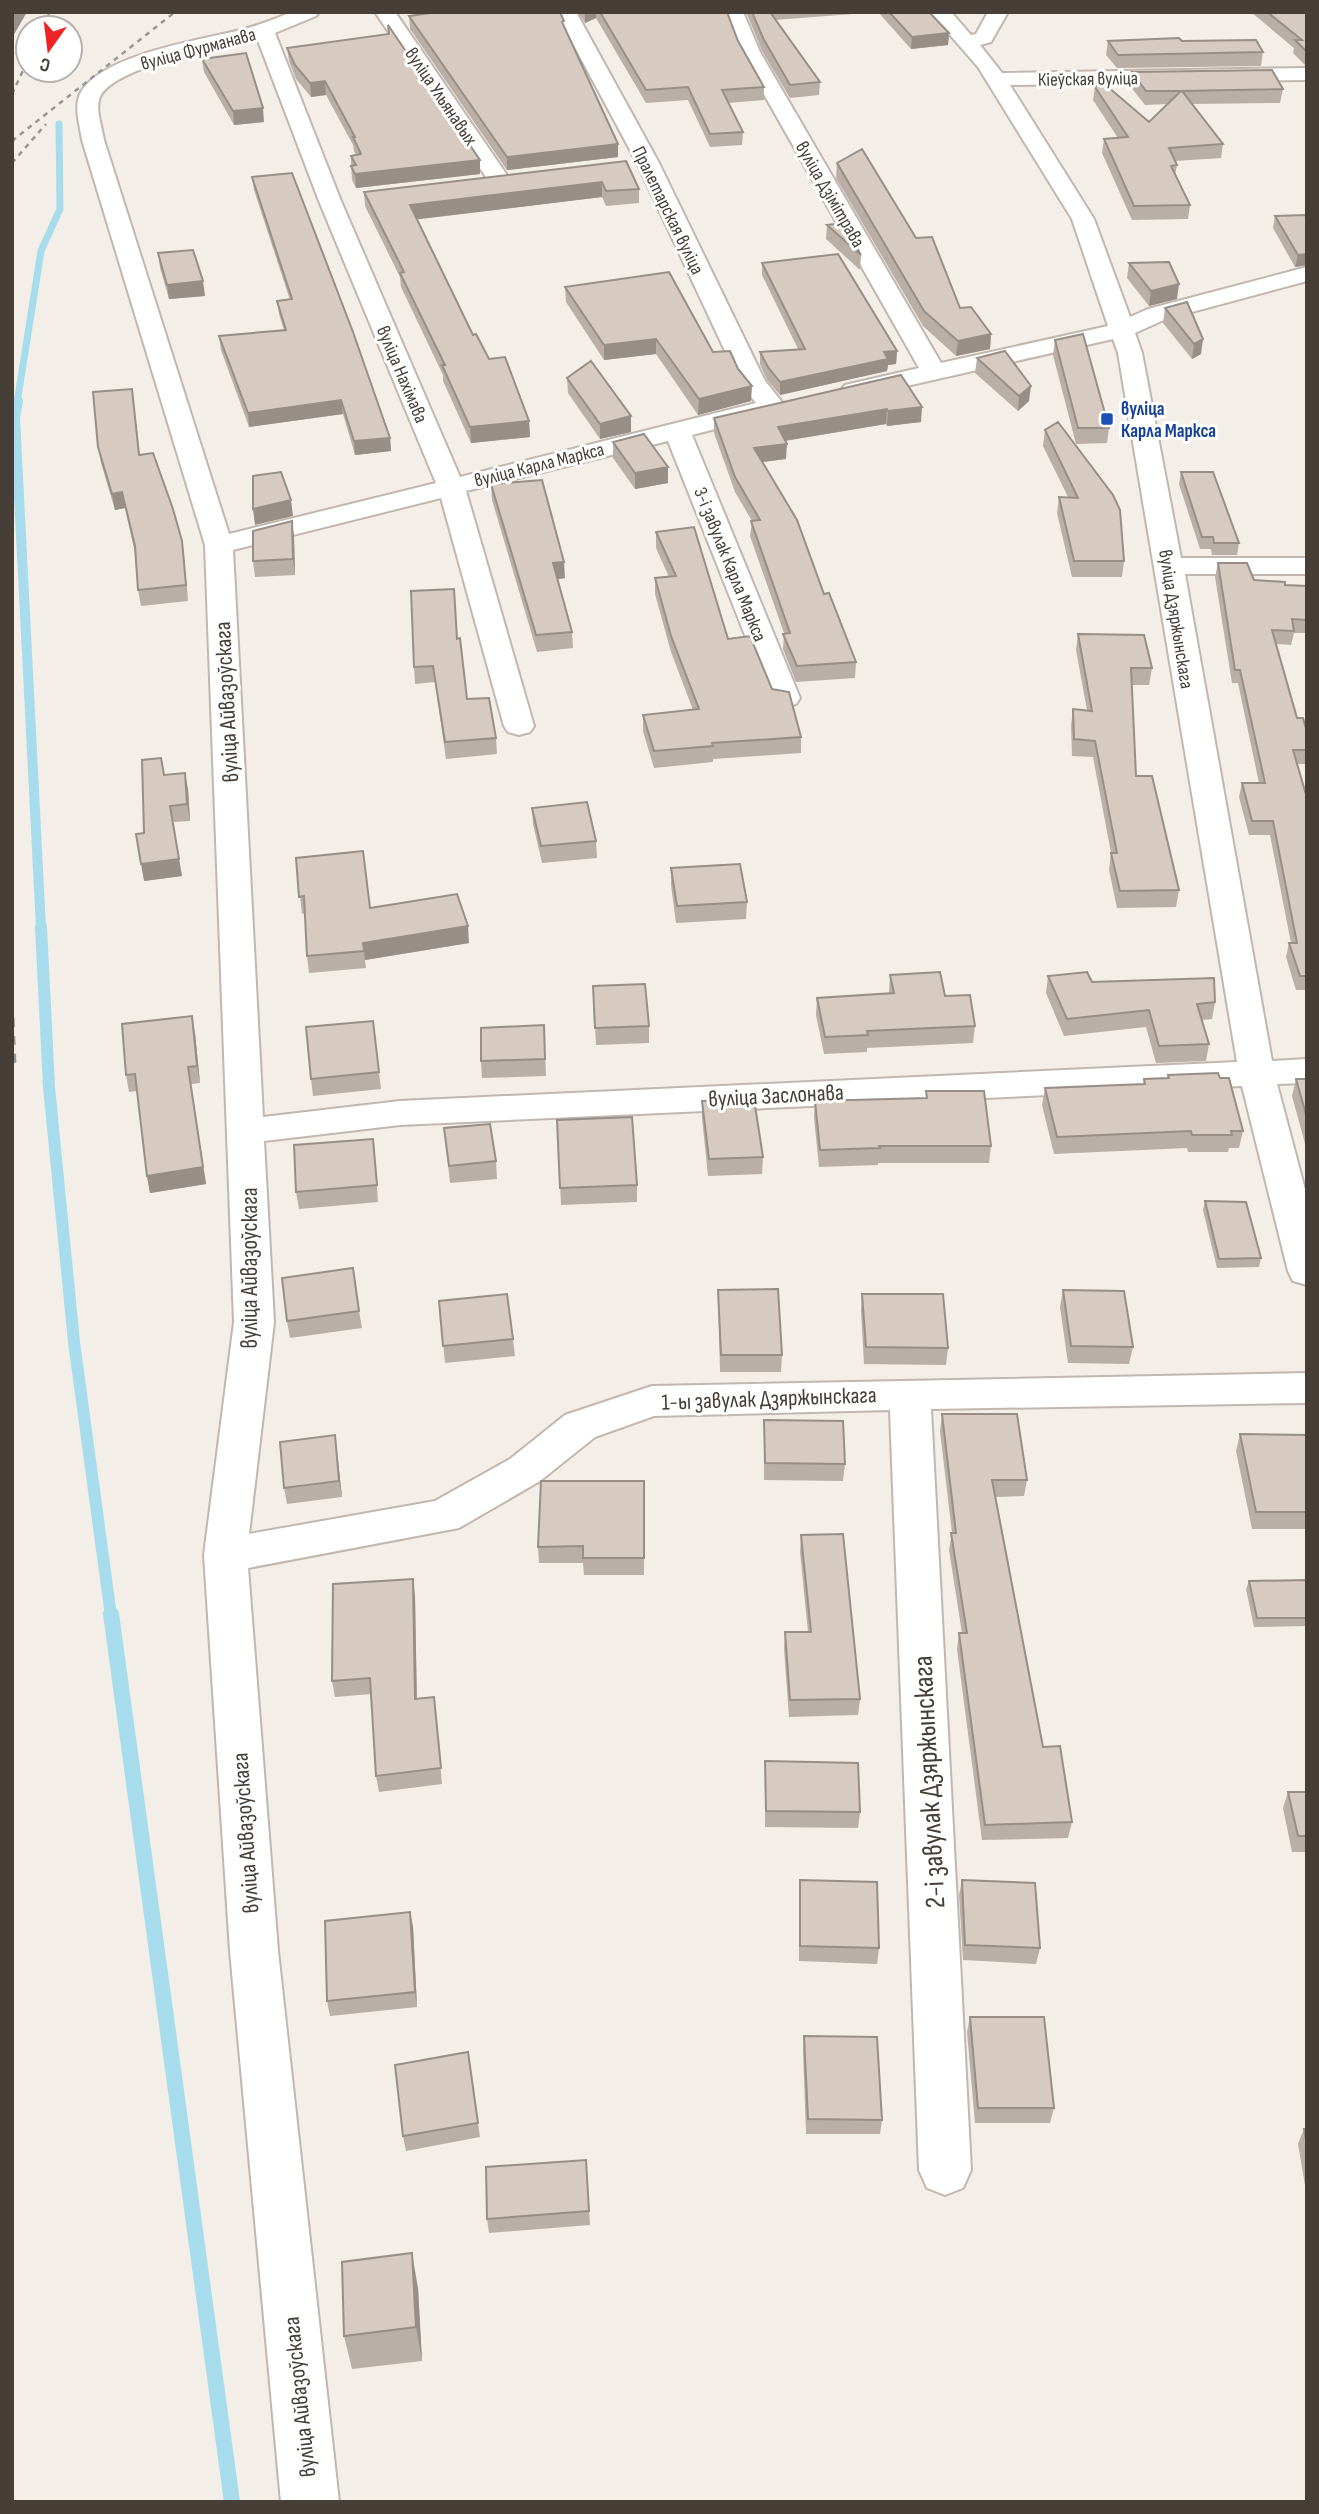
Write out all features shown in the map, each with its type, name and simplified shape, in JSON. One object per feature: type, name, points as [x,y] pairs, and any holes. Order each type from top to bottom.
[{"type":"street","name":"вуліца Фурманава","points":[[92,92],[108,79],[133,66],[191,47],[264,30],[309,12]]},
{"type":"street","name":"вуліца Ульянавых","points":[[385,12],[500,181]]},
{"type":"street","name":"Пралетарская вуліца","points":[[566,12],[648,163],[753,383],[773,407]]},
{"type":"street","name":"вуліца Дзімітрава","points":[[733,12],[750,52],[934,373]]},
{"type":"street","name":"вуліца Дзяржынскага","points":[[940,12],[969,42],[995,79],[1083,219],[1130,353],[1256,1072],[1307,1271]]},
{"type":"street","points":[[969,42],[984,38],[998,12]]},
{"type":"street","name":"вуліца Нахімава","points":[[264,30],[330,201],[451,486],[519,726]]},
{"type":"street","name":"Кіеўская вуліца","points":[[995,79],[1307,74]]},
{"type":"street","name":"вуліца Айвазоўскага","points":[[92,92],[88,109],[93,140],[219,545],[254,1322],[225,1555],[254,1951],[310,2502]]},
{"type":"street","points":[[621,166],[648,163]]},
{"type":"street","points":[[474,184],[527,177]]},
{"type":"street","points":[[330,201],[356,198]]},
{"type":"street","points":[[827,396],[1122,330],[1157,314],[1307,274]]},
{"type":"street","name":"вуліца Карла Маркса","points":[[219,545],[800,401]]},
{"type":"street","name":"3-і завулак Карла Маркса","points":[[677,430],[785,698]]},
{"type":"street","points":[[1169,566],[1307,566]]},
{"type":"street","name":"вуліца Заслонава","points":[[246,1131],[400,1113],[1307,1071]]},
{"type":"street","name":"1-ы завулак Дзяржынскага","points":[[225,1555],[444,1516],[525,1470],[580,1426],[652,1401],[1307,1388]]},
{"type":"street","name":"2-і завулак Дзяржынскага","points":[[911,1394],[945,2170]]},
{"type":"building","points":[[438,12],[560,12],[564,21],[562,22],[618,144],[507,157],[409,16]]},
{"type":"building","points":[[600,12],[727,12],[738,41],[764,87],[722,90],[743,132],[710,134],[688,87],[646,90]]},
{"type":"building","points":[[752,12],[770,12],[820,82],[790,85],[763,38]]},
{"type":"building","points":[[889,12],[929,12],[949,33],[912,37]]},
{"type":"building","points":[[1267,12],[1307,12],[1307,52],[1295,40],[1302,40]]},
{"type":"building","points":[[388,25],[480,160],[355,174],[351,166],[356,165],[351,156],[361,154],[355,137],[325,81],[310,83],[295,65],[287,48],[389,34]]},
{"type":"building","points":[[1179,38],[1182,41],[1256,40],[1263,52],[1118,55],[1108,41]]},
{"type":"building","points":[[246,53],[263,108],[233,111],[202,59]]},
{"type":"building","points":[[1272,70],[1283,89],[1182,91],[1223,144],[1169,148],[1177,165],[1171,166],[1190,205],[1134,206],[1104,139],[1128,137],[1095,87],[1101,81],[1149,122],[1181,91],[1146,91],[1132,72]]},
{"type":"building","points":[[862,149],[916,238],[932,237],[960,308],[971,307],[991,334],[958,341],[924,311],[837,163]]},
{"type":"building","points":[[626,161],[639,189],[606,191],[602,182],[410,205],[473,335],[476,334],[489,359],[505,357],[529,421],[470,427],[442,365],[445,365],[400,273],[404,272],[364,192]]},
{"type":"building","points":[[292,173],[390,438],[354,441],[341,400],[248,413],[219,336],[286,330],[277,301],[292,299],[252,177]]},
{"type":"building","points":[[1307,215],[1307,254],[1298,255],[1275,216]]},
{"type":"building","points":[[843,223],[861,255],[827,225]]},
{"type":"building","points":[[193,250],[203,281],[167,285],[158,253]]},
{"type":"building","points":[[838,254],[897,351],[884,352],[888,359],[780,382],[760,352],[805,349],[762,263]]},
{"type":"building","points":[[1169,262],[1179,284],[1151,291],[1129,263]]},
{"type":"building","points":[[669,272],[713,352],[730,351],[738,369],[752,386],[699,399],[656,339],[604,345],[565,287]]},
{"type":"building","points":[[1187,302],[1203,339],[1194,344],[1165,308]]},
{"type":"building","points":[[1083,334],[1109,428],[1078,428],[1055,340]]},
{"type":"building","points":[[1005,351],[1031,386],[1019,396],[977,358]]},
{"type":"building","points":[[591,361],[631,416],[600,424],[567,378]]},
{"type":"building","points":[[901,375],[922,407],[887,409],[778,427],[787,444],[754,448],[797,520],[824,594],[829,593],[856,662],[797,666],[783,634],[790,633],[751,521],[760,520],[735,477],[714,418]]},
{"type":"building","points":[[132,389],[139,455],[153,453],[182,541],[186,585],[138,590],[135,546],[122,492],[112,494],[98,447],[93,392]]},
{"type":"building","points":[[1058,422],[1113,495],[1120,510],[1124,561],[1074,561],[1059,497],[1078,498],[1045,430]]},
{"type":"building","points":[[644,434],[668,467],[635,473],[613,442]]},
{"type":"building","points":[[281,472],[291,500],[253,509],[253,476]]},
{"type":"building","points":[[1181,472],[1213,472],[1239,543],[1214,543],[1213,537],[1202,537]]},
{"type":"building","points":[[542,480],[564,562],[553,563],[572,632],[536,635],[491,484]]},
{"type":"building","points":[[292,521],[293,559],[253,561],[253,531]]},
{"type":"building","points":[[694,527],[728,639],[750,636],[772,689],[789,692],[801,737],[712,743],[713,746],[654,751],[643,715],[699,709],[671,636],[655,578],[676,576],[656,532]]},
{"type":"building","points":[[1218,563],[1247,563],[1254,580],[1307,586],[1307,620],[1292,619],[1294,631],[1272,630],[1297,718],[1303,718],[1307,732],[1307,750],[1293,750],[1307,798],[1307,976],[1300,976],[1289,943],[1297,943],[1273,821],[1252,821],[1242,783],[1265,783],[1240,670],[1235,670]]},
{"type":"building","points":[[454,589],[457,639],[460,638],[467,699],[489,698],[496,738],[445,742],[433,666],[414,667],[411,591]]},
{"type":"building","points":[[1078,634],[1144,635],[1152,668],[1131,668],[1136,776],[1152,776],[1179,890],[1120,891],[1111,853],[1117,853],[1095,741],[1074,739],[1073,709],[1092,711]]},
{"type":"building","points":[[161,758],[164,775],[185,773],[187,804],[170,806],[179,859],[141,864],[136,834],[144,833],[142,760]]},
{"type":"building","points":[[587,802],[596,841],[541,846],[532,808]]},
{"type":"building","points":[[363,851],[370,908],[457,894],[468,926],[363,943],[364,951],[307,956],[304,896],[299,897],[296,858]]},
{"type":"building","points":[[740,864],[747,902],[677,906],[671,868]]},
{"type":"building","points":[[940,972],[945,996],[970,995],[975,1026],[867,1031],[868,1035],[825,1037],[817,998],[894,993],[890,975]]},
{"type":"building","points":[[1087,972],[1092,982],[1214,978],[1215,1002],[1197,1004],[1209,1044],[1159,1046],[1149,1010],[1067,1019],[1048,976]]},
{"type":"building","points":[[645,984],[649,1026],[595,1028],[593,986]]},
{"type":"building","points":[[192,1016],[197,1066],[188,1067],[203,1167],[147,1176],[135,1074],[126,1075],[122,1024]]},
{"type":"building","points":[[373,1021],[379,1072],[311,1079],[306,1027]]},
{"type":"building","points":[[544,1025],[545,1059],[481,1061],[481,1028]]},
{"type":"building","points":[[1218,1073],[1220,1078],[1229,1078],[1243,1131],[1231,1131],[1232,1135],[1192,1135],[1191,1131],[1057,1137],[1045,1088],[1145,1084],[1144,1079],[1169,1078],[1168,1075]]},
{"type":"building","points":[[1296,1079],[1307,1079],[1307,1118]]},
{"type":"building","points":[[926,1091],[984,1091],[991,1146],[879,1146],[880,1148],[820,1150],[815,1101],[927,1098]]},
{"type":"building","points":[[754,1099],[763,1157],[709,1159],[702,1101]]},
{"type":"building","points":[[632,1117],[637,1185],[560,1188],[557,1120]]},
{"type":"building","points":[[490,1124],[496,1161],[449,1166],[444,1128]]},
{"type":"building","points":[[373,1139],[377,1185],[296,1192],[294,1145]]},
{"type":"building","points":[[1205,1201],[1246,1202],[1261,1258],[1219,1259]]},
{"type":"building","points":[[353,1268],[359,1311],[287,1321],[282,1278]]},
{"type":"building","points":[[778,1289],[782,1355],[721,1355],[718,1290]]},
{"type":"building","points":[[1063,1290],[1124,1291],[1133,1347],[1071,1346]]},
{"type":"building","points":[[507,1294],[513,1339],[443,1346],[439,1301]]},
{"type":"building","points":[[862,1294],[943,1294],[948,1348],[866,1347]]},
{"type":"building","points":[[942,1414],[1017,1414],[1027,1480],[992,1480],[1043,1747],[1060,1746],[1072,1822],[985,1825],[959,1633],[967,1633],[951,1533],[956,1533]]},
{"type":"building","points":[[764,1420],[843,1421],[845,1464],[765,1463]]},
{"type":"building","points":[[1240,1434],[1307,1435],[1307,1512],[1256,1512]]},
{"type":"building","points":[[335,1435],[339,1481],[284,1488],[280,1442]]},
{"type":"building","points":[[541,1481],[644,1481],[644,1558],[583,1558],[583,1546],[538,1547]]},
{"type":"building","points":[[843,1534],[860,1699],[790,1700],[785,1632],[811,1632],[801,1535]]},
{"type":"building","points":[[413,1579],[415,1699],[434,1697],[441,1768],[376,1776],[370,1678],[332,1681],[333,1584]]},
{"type":"building","points":[[1307,1580],[1307,1618],[1257,1618],[1249,1581]]},
{"type":"building","points":[[765,1761],[858,1763],[860,1812],[766,1811]]},
{"type":"building","points":[[1288,1792],[1307,1792],[1307,1836],[1298,1836]]},
{"type":"building","points":[[800,1880],[877,1882],[879,1948],[800,1946]]},
{"type":"building","points":[[962,1880],[1035,1883],[1040,1948],[965,1945]]},
{"type":"building","points":[[410,1912],[415,1992],[327,2001],[325,1921]]},
{"type":"building","points":[[970,2017],[1044,2017],[1054,2108],[978,2108]]},
{"type":"building","points":[[804,2036],[877,2037],[882,2120],[808,2119]]},
{"type":"building","points":[[468,2052],[478,2123],[403,2136],[395,2065]]},
{"type":"building","points":[[586,2160],[589,2211],[487,2219],[486,2167]]},
{"type":"building","points":[[412,2253],[416,2327],[344,2336],[342,2262]]},
{"type":"waterway","points":[[17,403],[41,251],[60,209],[59,124]]},
{"type":"waterway","points":[[18,401],[15,418],[41,928]]},
{"type":"waterway","points":[[41,927],[49,1087],[74,1342],[111,1616]]},
{"type":"waterway","points":[[111,1614],[232,2502]]},
{"type":"railway","points":[[12,141],[175,12]]},
{"type":"railway","points":[[12,94],[17,84]]},
{"type":"railway","points":[[12,163],[46,124]]},
{"type":"railway","points":[[12,1018],[14,1065]]},
{"type":"place","name":"вуліца Карла Маркса","points":[[1107,419]]}]
